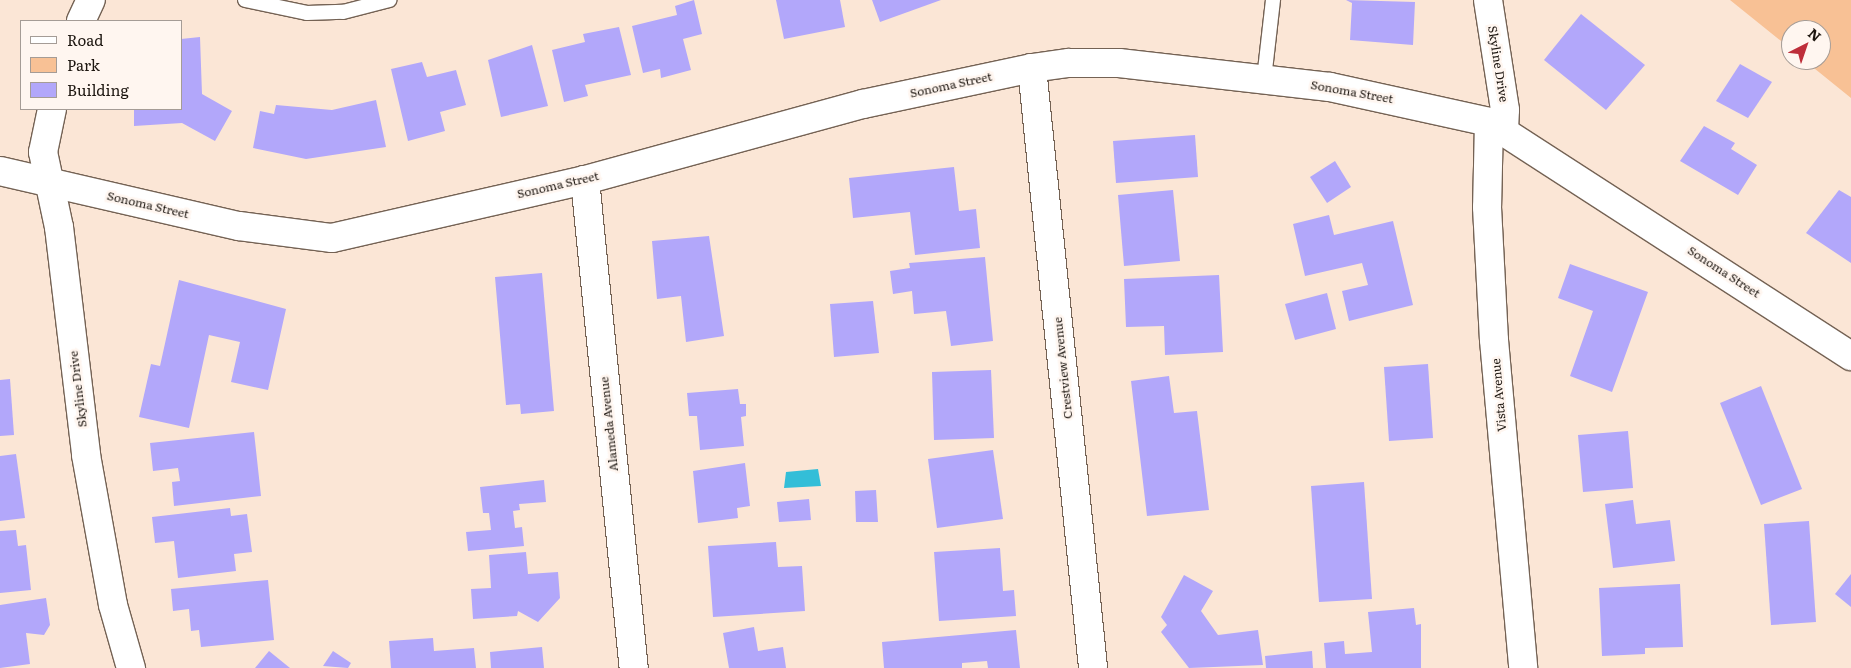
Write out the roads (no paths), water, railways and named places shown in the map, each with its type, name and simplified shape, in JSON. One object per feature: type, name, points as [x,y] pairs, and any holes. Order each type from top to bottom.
[{"type":"street","points":[[81,20],[91,0]]},
{"type":"street","name":"Skyline Drive","points":[[1488,0],[1505,110],[1496,125]]},
{"type":"street","name":"Sonoma Street","points":[[0,171],[239,226],[332,238],[585,180],[864,104],[1032,68],[1069,63],[1118,63],[1330,87],[1496,125],[1851,356]]},
{"type":"street","name":"Crestview Avenue","points":[[1032,68],[1093,668]]},
{"type":"street","name":"Skyline Drive","points":[[52,110],[43,152],[59,227],[86,456],[113,604],[131,668]]},
{"type":"street","name":"Vista Avenue","points":[[1496,125],[1487,207],[1494,340],[1523,668]]},
{"type":"street","name":"Alameda Avenue","points":[[585,180],[634,668]]},
{"type":"lane","points":[[245,0],[307,13],[343,12],[388,0]]},
{"type":"lane","points":[[1264,79],[1273,0]]},
{"type":"water","points":[[818,469],[821,486],[784,488],[786,472]]}]
